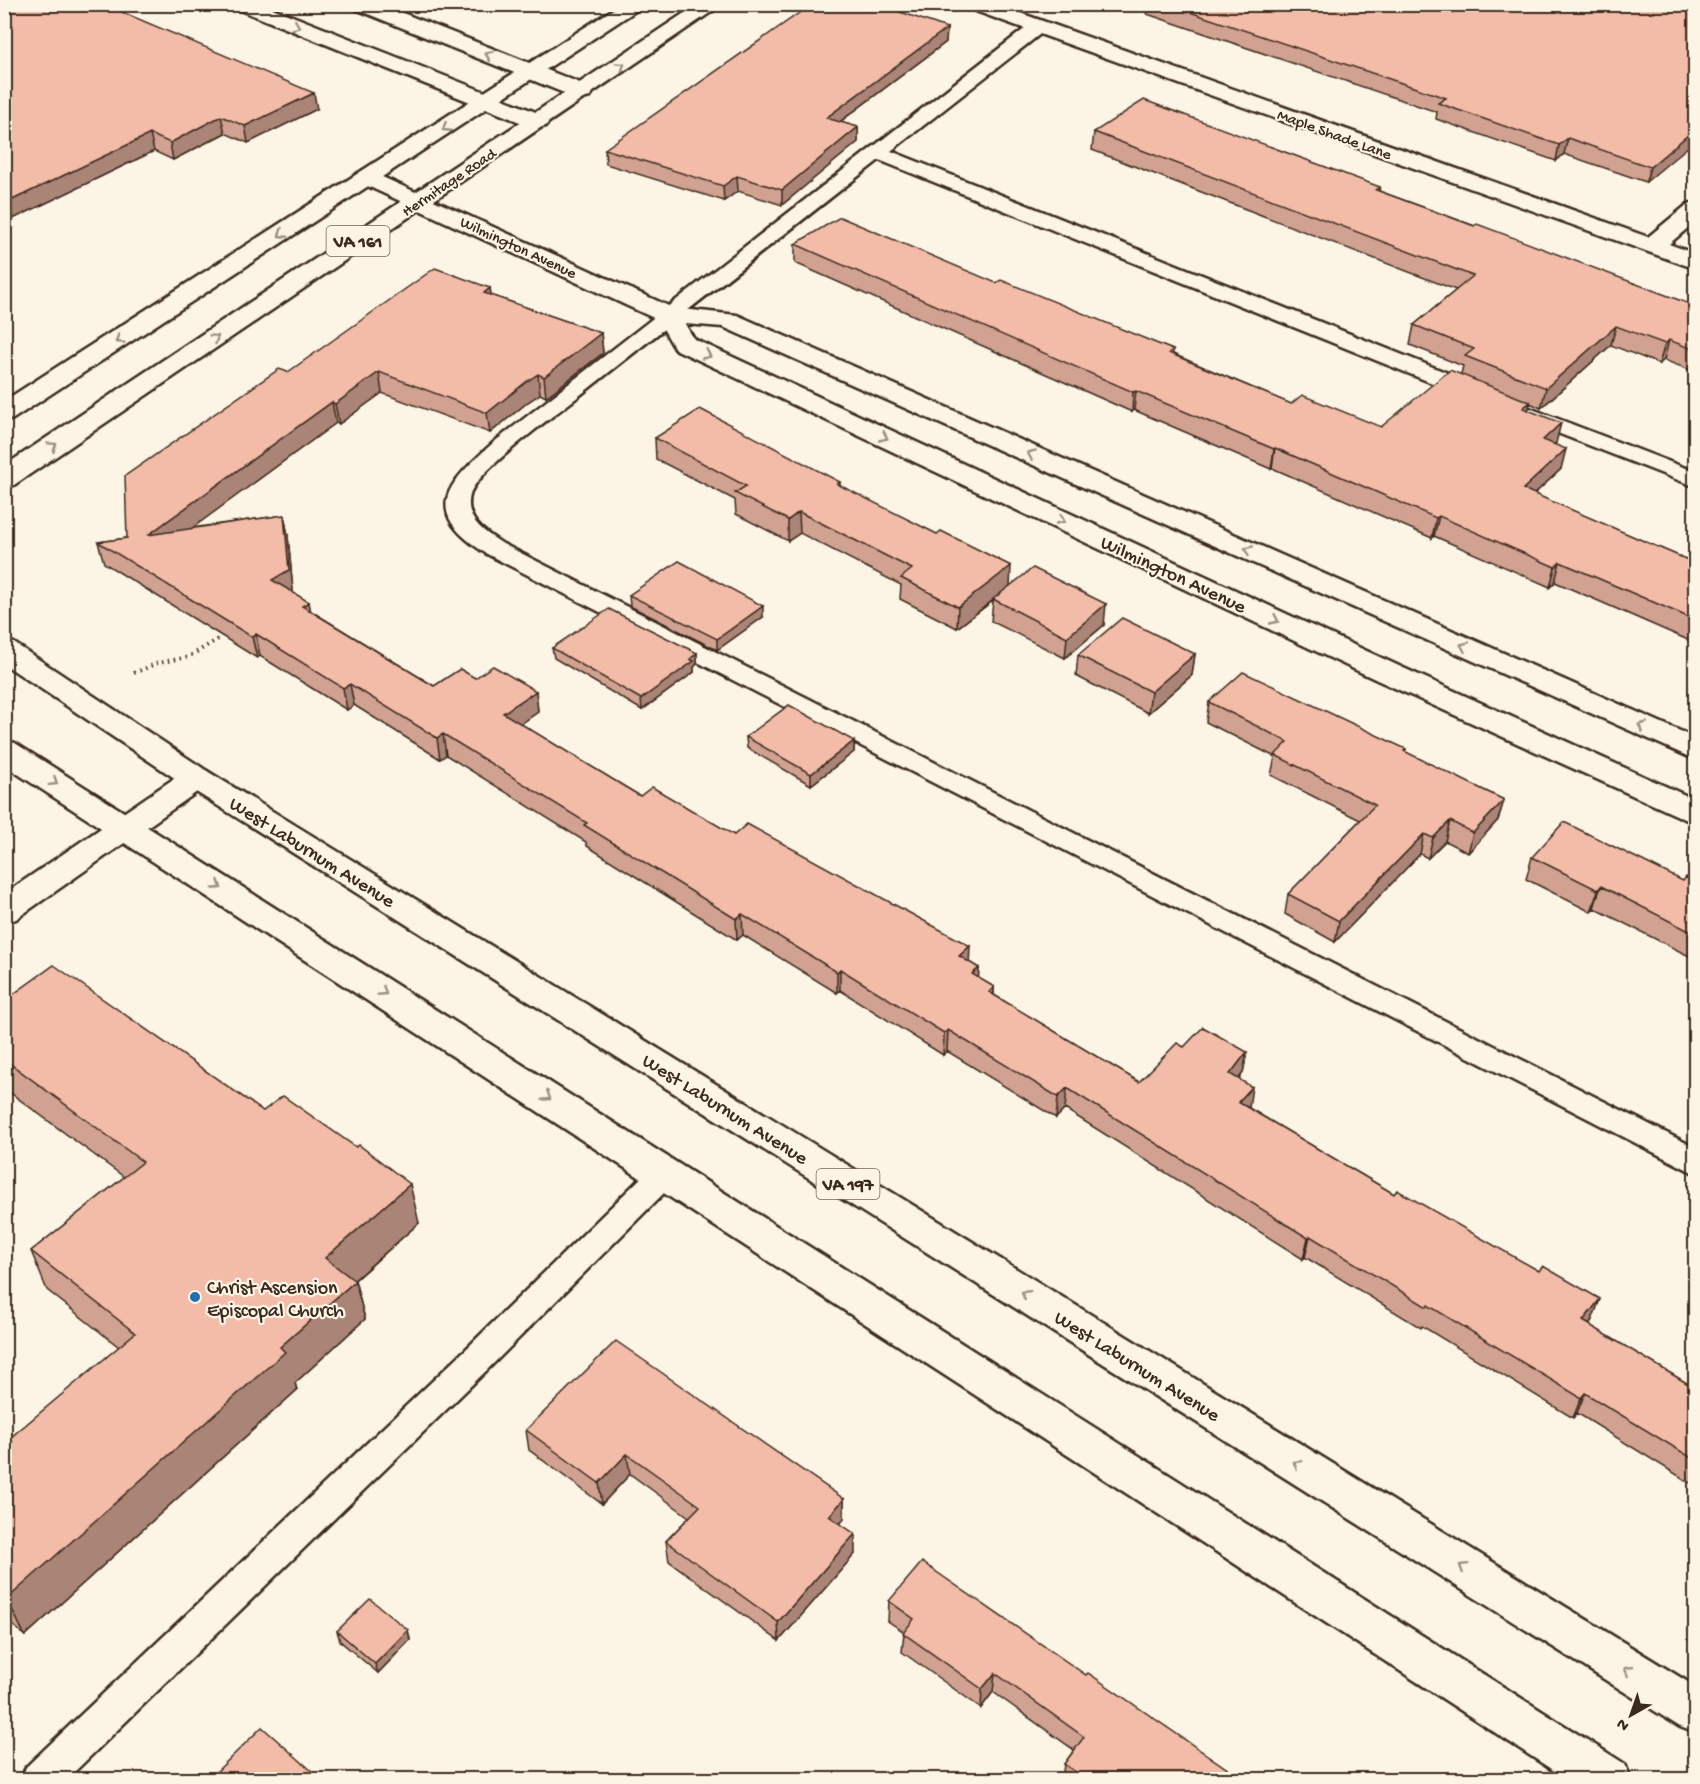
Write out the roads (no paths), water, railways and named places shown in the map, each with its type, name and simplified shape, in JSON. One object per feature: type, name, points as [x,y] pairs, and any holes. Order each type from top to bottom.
[{"type":"main road","points":[[242,4],[538,121]]},
{"type":"main road","points":[[360,4],[582,92]]},
{"type":"main road","name":"VA 161","points":[[4,413],[636,4]]},
{"type":"main road","name":"Hermitage Road","points":[[4,479],[713,4]]},
{"type":"main road","name":"Maple Shade Lane","points":[[974,4],[1695,262]]},
{"type":"main road","name":"Wilmington Avenue","points":[[369,178],[668,315],[728,320],[1695,750]]},
{"type":"main road","points":[[1652,246],[1695,209]]},
{"type":"main road","name":"Wilmington Avenue","points":[[668,315],[684,344],[1302,633],[1695,813]]},
{"type":"main road","points":[[1302,633],[1343,592]]},
{"type":"main road","name":"West Laburnum Avenue","points":[[4,650],[196,778],[1695,1712]]},
{"type":"main road","points":[[4,750],[1609,1779]]},
{"type":"main road","points":[[4,911],[196,778]]},
{"type":"lane","points":[[1038,27],[668,315],[475,470],[461,490],[457,508],[463,524],[477,538],[1695,1162]]},
{"type":"lane","points":[[877,152],[1695,480]]},
{"type":"lane","points":[[39,1779],[476,1361],[665,1173]]},
{"type":"place","name":"Christ Ascension Episcopal Church","points":[[195,1297]]}]
